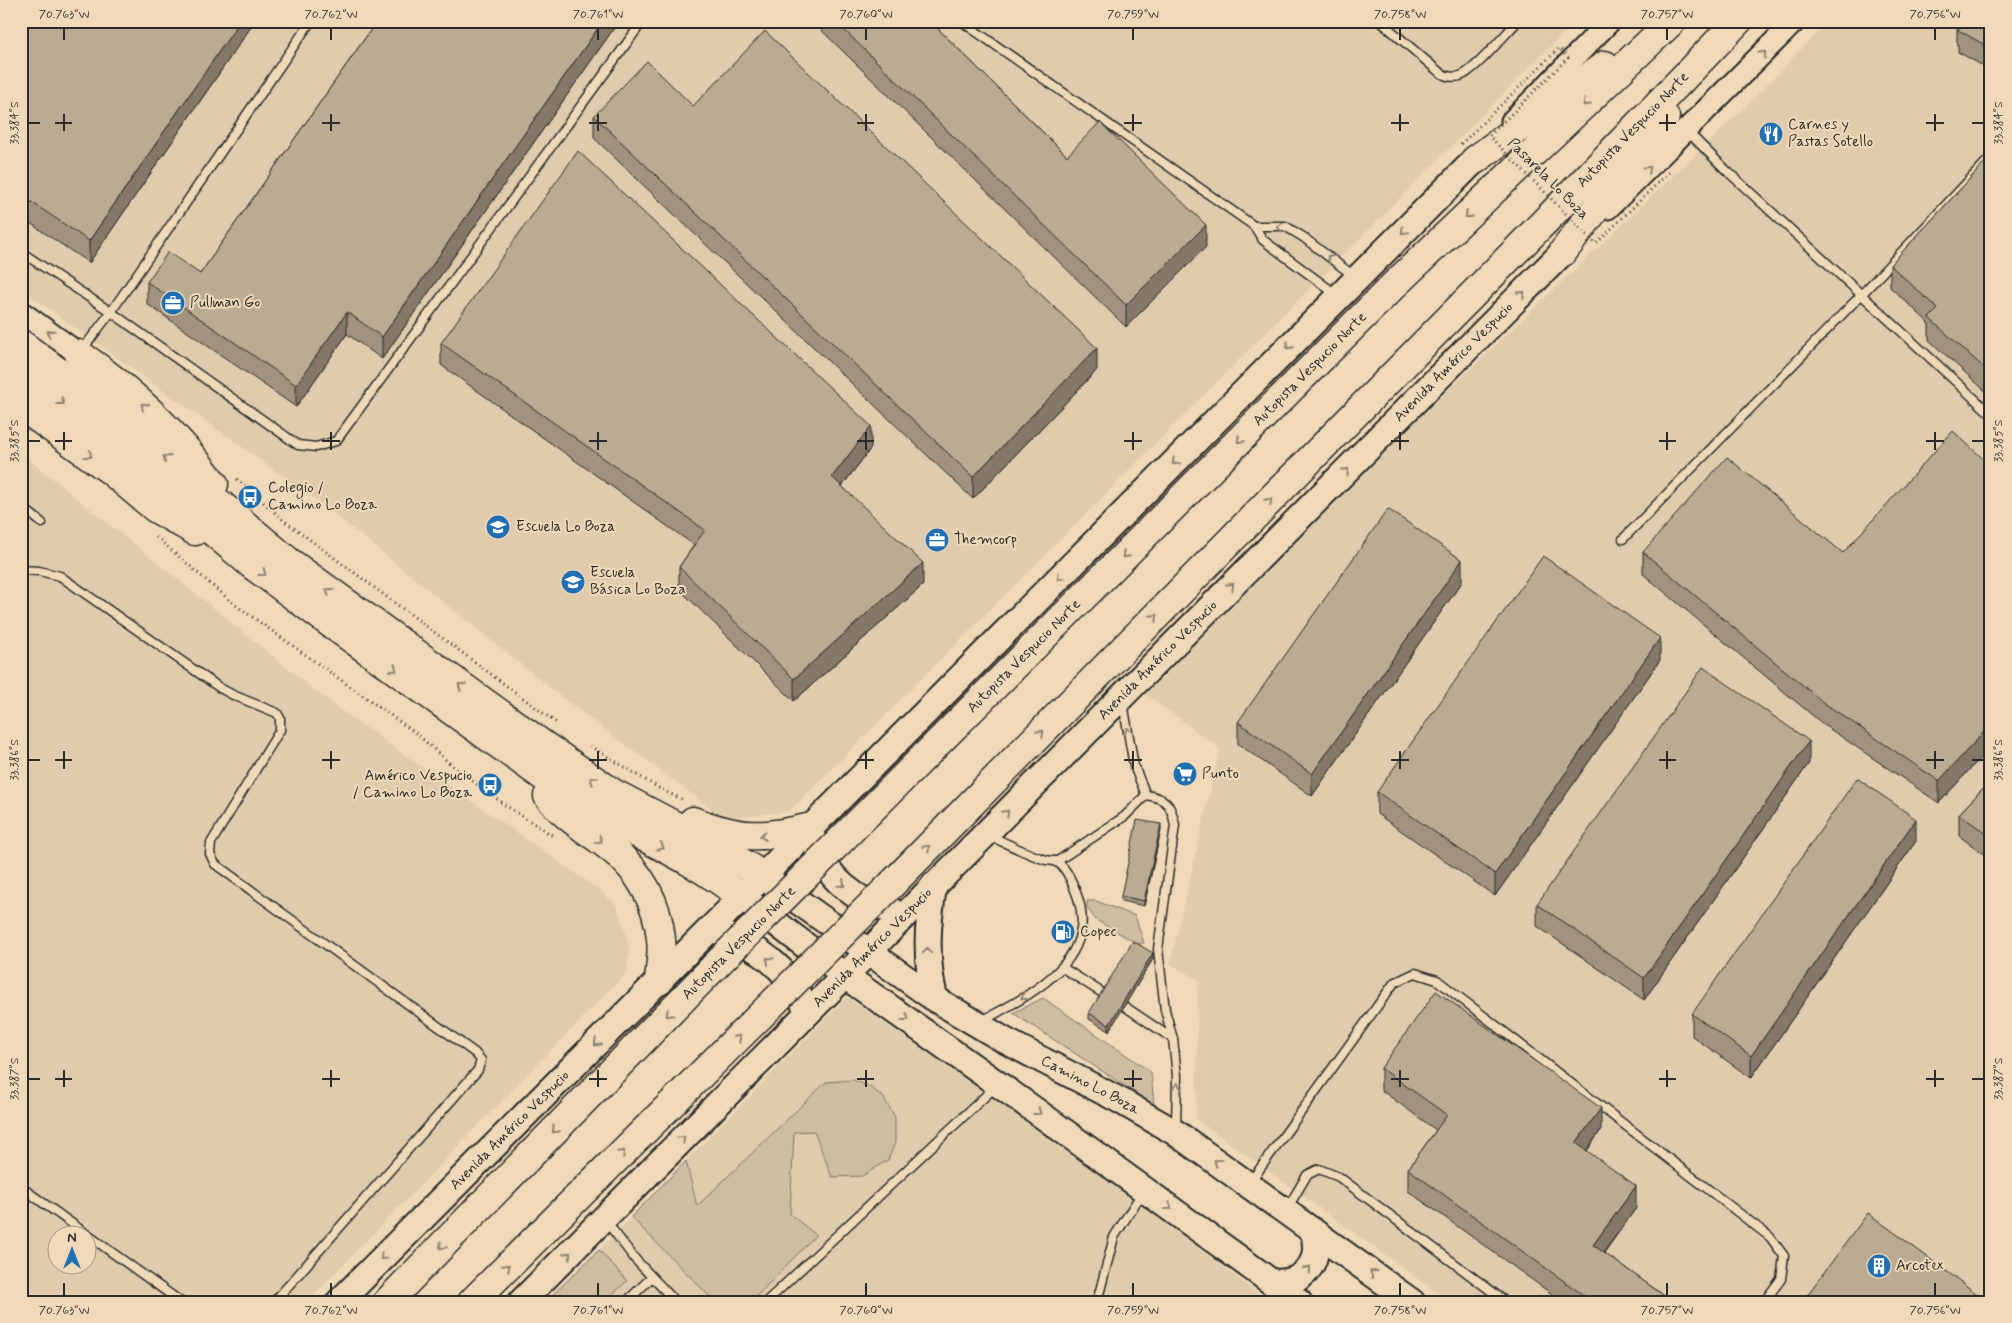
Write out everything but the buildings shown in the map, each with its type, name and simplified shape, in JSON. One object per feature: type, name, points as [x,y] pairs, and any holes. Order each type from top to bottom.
[{"type":"highway","points":[[1468,152],[1665,21]]},
{"type":"highway","name":"Autopista Vespucio Norte","points":[[387,1302],[715,966],[1394,285],[1672,21]]},
{"type":"highway","points":[[1563,252],[1738,21]]},
{"type":"highway","name":"Autopista Vespucio Norte","points":[[472,1302],[893,883],[1535,231],[1738,21]]},
{"type":"highway","points":[[21,344],[101,404],[256,535],[308,576],[594,782],[635,806],[727,853],[763,876]]},
{"type":"highway","points":[[79,354],[122,386],[166,426],[192,455],[256,535]]},
{"type":"highway","points":[[21,374],[82,420],[155,480],[224,542],[330,624],[576,800],[712,876],[742,897]]},
{"type":"highway","points":[[21,406],[81,448],[170,518],[205,536],[224,542]]},
{"type":"highway","points":[[530,768],[551,800],[581,828],[614,850],[638,877],[648,892],[654,905],[661,939],[659,981]]},
{"type":"highway","points":[[635,806],[672,813],[709,827],[738,835],[758,837],[811,828]]},
{"type":"main road","name":"Avenida Américo Vespucio","points":[[339,1302],[1357,279],[1468,152],[1610,21]]},
{"type":"main road","name":"Avenida Américo Vespucio","points":[[522,1302],[1563,252],[1687,131],[1795,21]]},
{"type":"main road","points":[[21,312],[79,354]]},
{"type":"main road","points":[[811,828],[823,864],[842,884],[854,894],[875,906],[907,913]]},
{"type":"main road","name":"Camino Lo Boza","points":[[763,876],[935,999],[1035,1057],[1119,1100],[1176,1133],[1412,1302]]},
{"type":"main road","points":[[934,885],[927,946],[930,980],[935,999]]},
{"type":"main road","points":[[742,897],[845,976],[1145,1189],[1300,1302]]},
{"type":"main road","points":[[709,930],[741,941],[769,959],[792,984],[808,1013]]},
{"type":"main road","points":[[1272,1282],[1292,1281],[1302,1276],[1309,1269],[1316,1253],[1313,1231]]},
{"type":"lane","points":[[79,354],[111,312],[311,21]]},
{"type":"lane","points":[[21,252],[111,312],[298,445],[316,447],[336,441],[643,21]]},
{"type":"lane","points":[[961,21],[1254,226],[1263,240],[1339,296]]},
{"type":"lane","points":[[1380,21],[1438,71],[1454,77],[1468,72],[1518,21]]},
{"type":"lane","points":[[1687,131],[1726,170],[1991,414]]},
{"type":"lane","points":[[1623,539],[1862,294],[1991,157]]},
{"type":"lane","points":[[1254,226],[1286,226],[1357,279]]},
{"type":"lane","points":[[21,506],[42,523]]},
{"type":"lane","points":[[21,570],[40,571],[60,576],[220,688],[277,713],[280,718],[280,730],[211,843],[210,854],[215,864],[476,1053],[481,1060],[478,1070],[274,1302]]},
{"type":"lane","points":[[1122,697],[1134,766],[1146,795]]},
{"type":"lane","points":[[1056,862],[1125,816],[1146,795]]},
{"type":"lane","points":[[1146,795],[1157,796],[1166,802],[1173,812],[1175,825],[1158,948],[1165,1010],[1174,1039],[1177,1076],[1176,1133]]},
{"type":"lane","points":[[976,1024],[1040,986],[1063,968],[1076,945],[1080,917],[1079,902],[1074,887],[1056,862],[1045,860],[986,834]]},
{"type":"lane","points":[[1063,968],[1104,994]]},
{"type":"lane","points":[[1248,1185],[1394,983],[1415,973],[1437,980],[1770,1237],[1784,1256],[1781,1279],[1764,1302]]},
{"type":"lane","points":[[1124,1006],[1174,1039]]},
{"type":"lane","points":[[766,1302],[998,1084]]},
{"type":"lane","points":[[1286,1211],[1307,1175],[1319,1169],[1339,1177],[1506,1302]]},
{"type":"lane","points":[[21,1187],[181,1302]]},
{"type":"lane","points":[[1097,1302],[1114,1237],[1145,1189]]},
{"type":"lane","points":[[604,1218],[635,1259],[676,1302]]},
{"type":"lane","points":[[626,1302],[652,1277]]},
{"type":"path","name":"Pasarela Lo Boza","points":[[1468,152],[1559,48],[1568,58],[1489,136],[1596,244],[1669,172]]},
{"type":"path","points":[[231,473],[244,487],[282,519],[562,728]]},
{"type":"path","points":[[154,535],[234,604],[417,734],[455,768],[508,807],[560,840]]},
{"type":"path","points":[[586,744],[662,790],[687,802]]},
{"type":"shaded area","points":[[21,21],[1576,21],[789,812],[724,818],[564,699],[323,505],[21,289]]},
{"type":"shaded area","points":[[1829,21],[1991,21],[1991,1302],[1450,1302],[1196,1119],[1198,979],[1170,964],[1220,749],[1146,694],[1399,437],[1735,117]]},
{"type":"shaded area","points":[[21,453],[336,707],[598,889],[617,906],[624,926],[630,951],[626,973],[307,1302],[21,1302]]},
{"type":"shaded area","points":[[1087,901],[1096,901],[1135,916],[1144,943],[1138,944],[1096,920],[1087,908]]},
{"type":"shaded area","points":[[847,997],[1111,1181],[1269,1302],[545,1302],[599,1250]]},
{"type":"shaded area","points":[[1043,998],[1151,1072],[1154,1105],[1013,1013]]},
{"type":"shaded area","points":[[853,1080],[870,1087],[883,1097],[895,1117],[895,1143],[888,1160],[862,1176],[832,1177],[814,1131],[794,1132],[790,1214],[816,1235],[751,1302],[715,1302],[631,1217],[686,1161],[697,1206],[826,1082]]},
{"type":"shaded area","points":[[599,1250],[627,1281],[605,1302],[545,1302]]},
{"type":"place","name":"Carnes y Pastas Sotello","points":[[1771,134]]},
{"type":"place","name":"Pullman Go","points":[[173,303]]},
{"type":"place","name":"Colegio / Camino Lo Boza","points":[[250,497]]},
{"type":"place","name":"Escuela Lo Boza","points":[[498,527]]},
{"type":"place","name":"Themcorp","points":[[937,540]]},
{"type":"place","name":"Escuela Básica Lo Boza","points":[[573,582]]},
{"type":"place","name":"Punto","points":[[1185,774]]},
{"type":"place","name":"Américo Vespucio / Camino Lo Boza","points":[[490,785]]},
{"type":"place","name":"Copec","points":[[1063,932]]},
{"type":"place","name":"Arcotex","points":[[1879,1266]]}]
